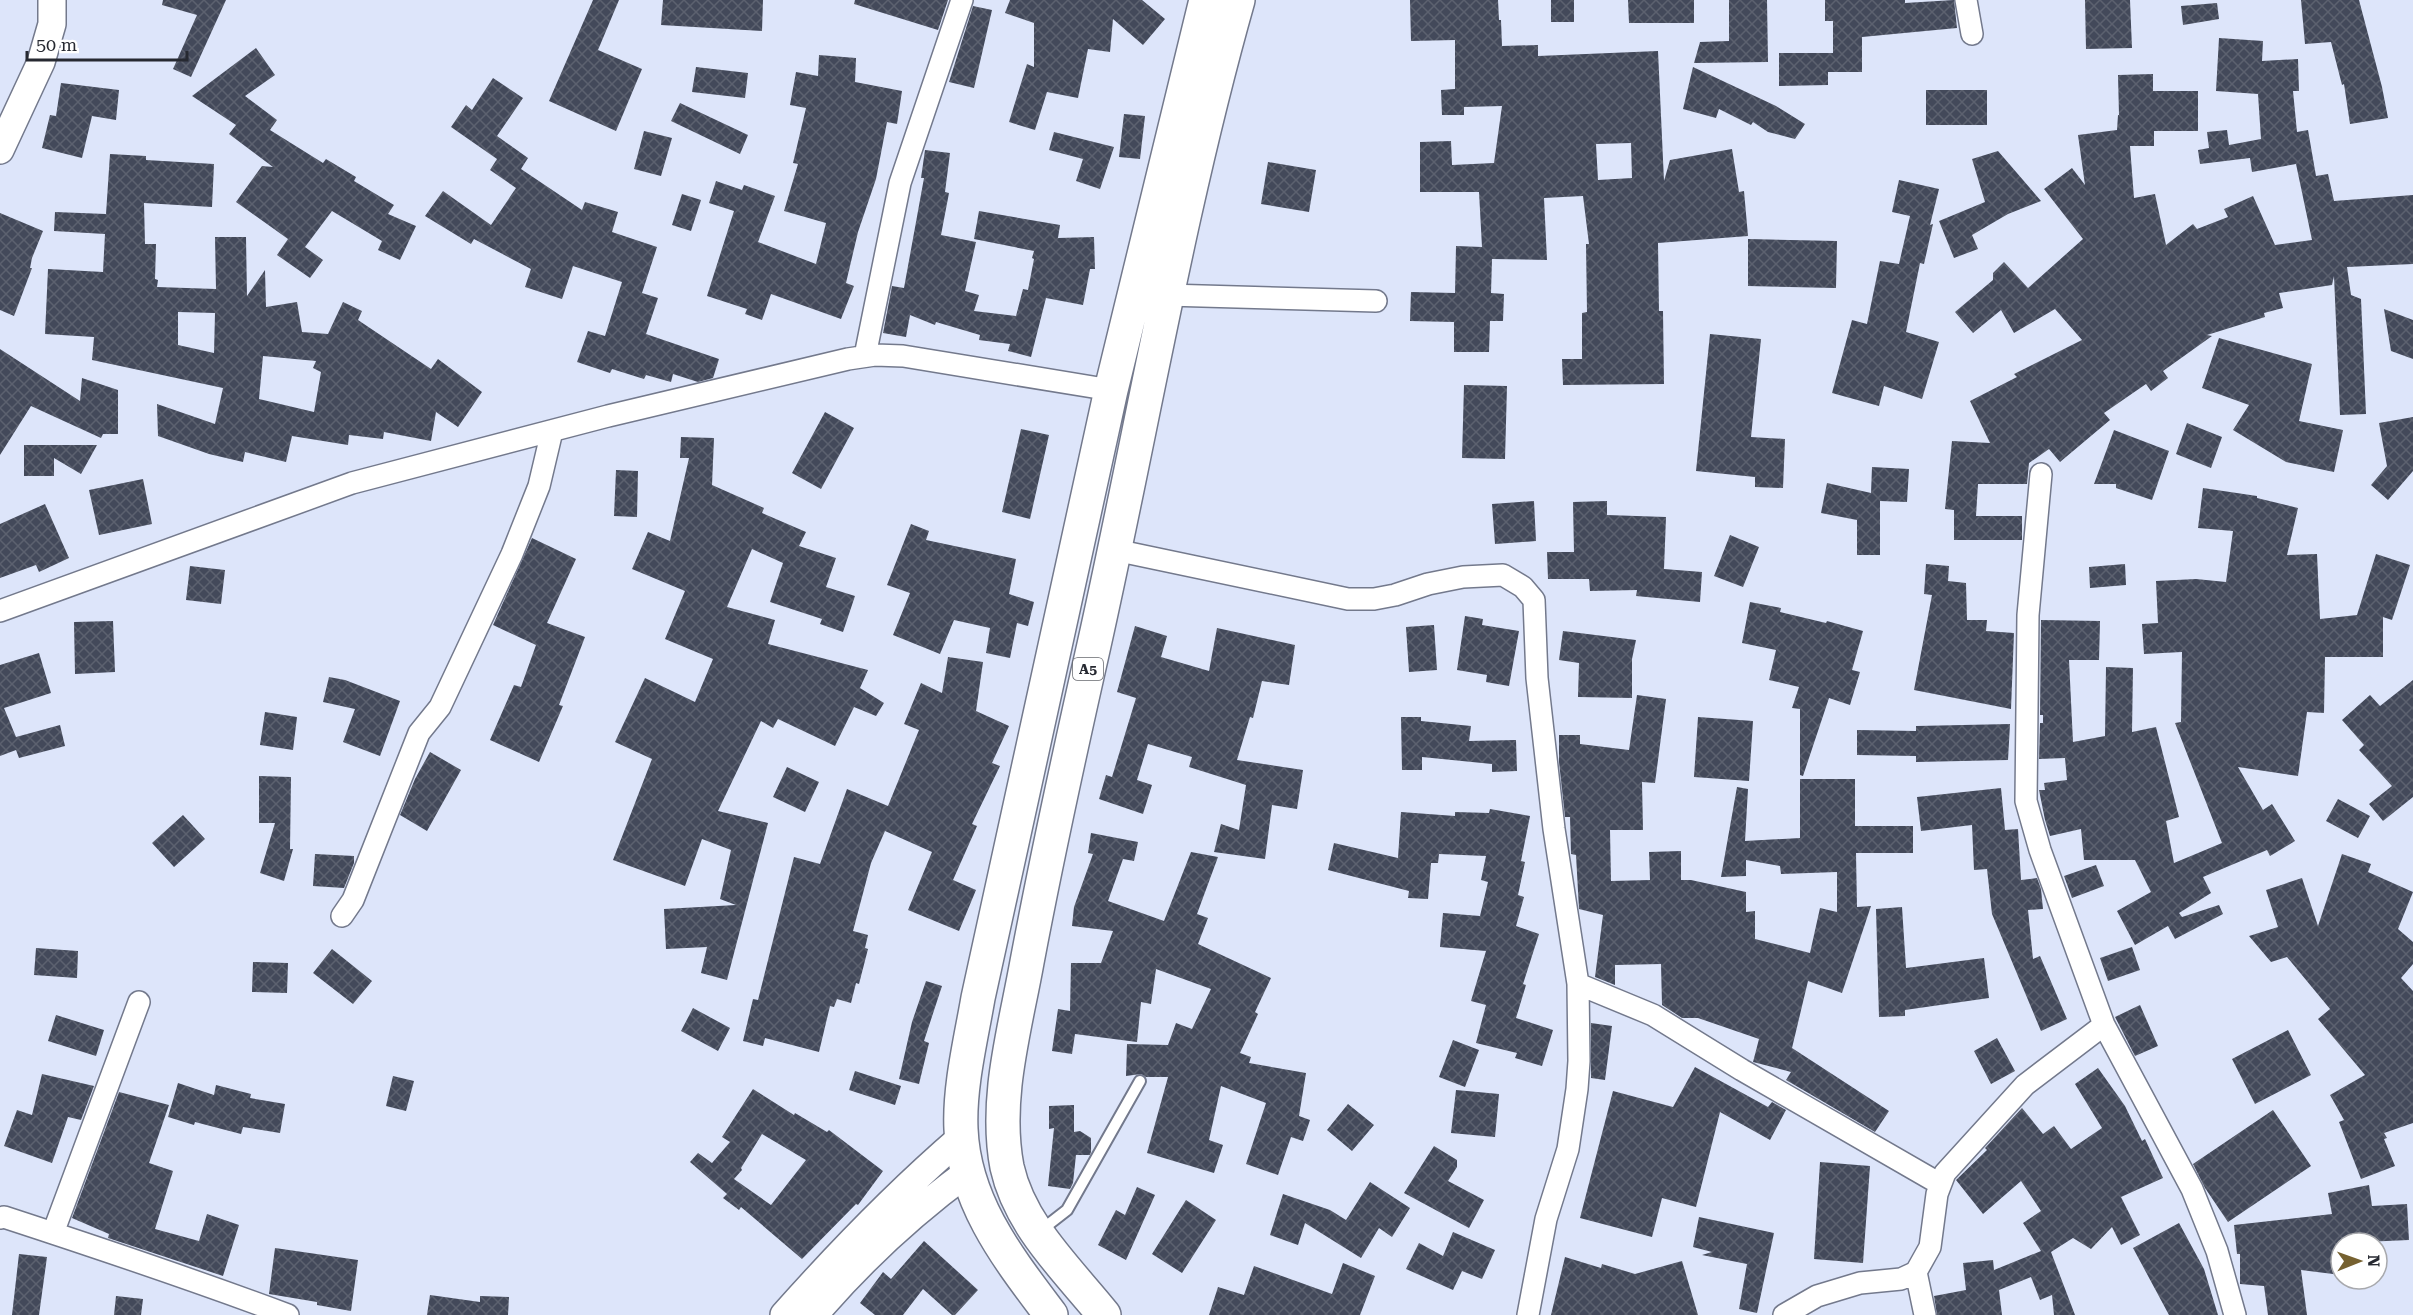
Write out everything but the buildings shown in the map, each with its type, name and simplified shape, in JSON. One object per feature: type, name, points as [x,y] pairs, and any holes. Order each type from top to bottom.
[{"type":"highway","name":"A5","points":[[1051,1315],[1010,1260],[987,1224],[968,1172],[962,1137],[964,1088],[976,1008],[1111,390],[1206,0]]},
{"type":"highway","name":"A5","points":[[1104,1315],[1037,1233],[1021,1204],[1008,1169],[1003,1130],[1004,1082],[1052,829],[1115,550],[1167,295],[1194,172],[1238,0]]},
{"type":"highway","points":[[1017,820],[1052,829]]},
{"type":"street","points":[[0,150],[41,62],[51,24],[52,0]]},
{"type":"street","points":[[865,356],[900,183],[962,0]]},
{"type":"street","points":[[1966,0],[1972,34]]},
{"type":"street","points":[[1167,295],[1376,301]]},
{"type":"street","points":[[0,611],[352,483],[552,431],[865,356],[903,356],[1111,390]]},
{"type":"street","points":[[342,916],[353,900],[419,733],[440,707],[512,554],[539,486],[552,431]]},
{"type":"street","points":[[2041,474],[2028,615],[2026,801],[2040,850],[2104,1025],[2192,1189],[2217,1251],[2235,1315]]},
{"type":"street","points":[[1115,550],[1348,599],[1374,599],[1428,584],[1503,575],[1523,587],[1534,600],[1537,678],[1550,794],[1578,984],[1579,1061],[1568,1149],[1546,1219],[1528,1315]]},
{"type":"street","points":[[1578,984],[1653,1015],[1761,1081],[1940,1184]]},
{"type":"street","points":[[54,1233],[139,1002]]},
{"type":"street","points":[[1784,1315],[1817,1296],[1860,1283],[1901,1279],[1916,1272],[1930,1247],[1940,1184],[1946,1173],[2025,1085],[2104,1025]]},
{"type":"street","points":[[784,1315],[842,1250],[916,1177],[962,1137]]},
{"type":"street","points":[[814,1315],[847,1276],[924,1204],[968,1172]]},
{"type":"street","points":[[0,1218],[4,1217],[54,1233],[288,1315]]},
{"type":"street","points":[[1916,1272],[1925,1315]]},
{"type":"lane","points":[[1037,1233],[1066,1210],[1140,1081]]}]
